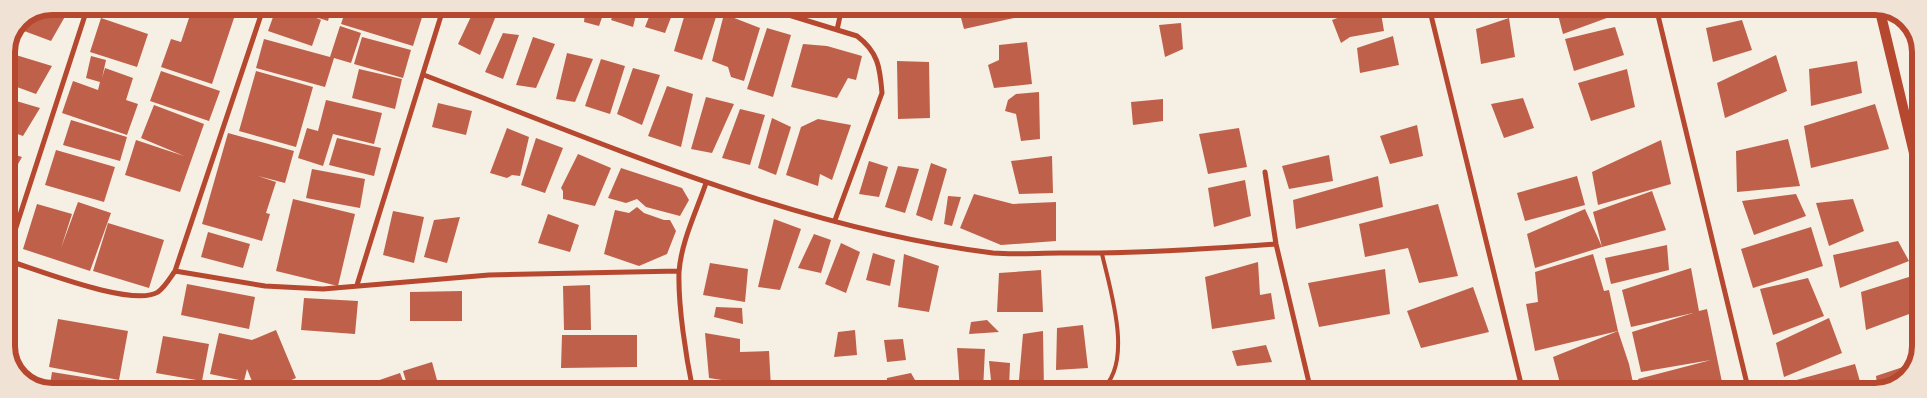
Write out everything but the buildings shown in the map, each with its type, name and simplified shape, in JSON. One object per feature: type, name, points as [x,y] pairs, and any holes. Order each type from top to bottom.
[{"type":"main road","points":[[1881,16],[1912,145]]},
{"type":"street","points":[[15,231],[85,15]]},
{"type":"street","points":[[15,262],[116,294],[141,297],[157,292],[164,285],[174,271],[261,15]]},
{"type":"street","points":[[357,285],[441,15]]},
{"type":"street","points":[[788,15],[857,36],[869,45],[880,71],[882,93],[835,220]]},
{"type":"street","points":[[837,30],[840,15]]},
{"type":"street","points":[[1431,15],[1521,383]]},
{"type":"street","points":[[1658,15],[1747,383]]},
{"type":"street","points":[[424,75],[706,182],[835,220],[935,244],[996,253],[1102,254],[1276,244]]},
{"type":"street","points":[[1265,172],[1276,244],[1309,383]]},
{"type":"street","points":[[692,383],[686,353],[679,271],[706,182]]},
{"type":"street","points":[[174,271],[265,286],[323,288],[552,272],[679,271]]},
{"type":"lane","points":[[1102,254],[1115,310],[1118,340],[1117,362],[1113,375],[1106,383]]}]
